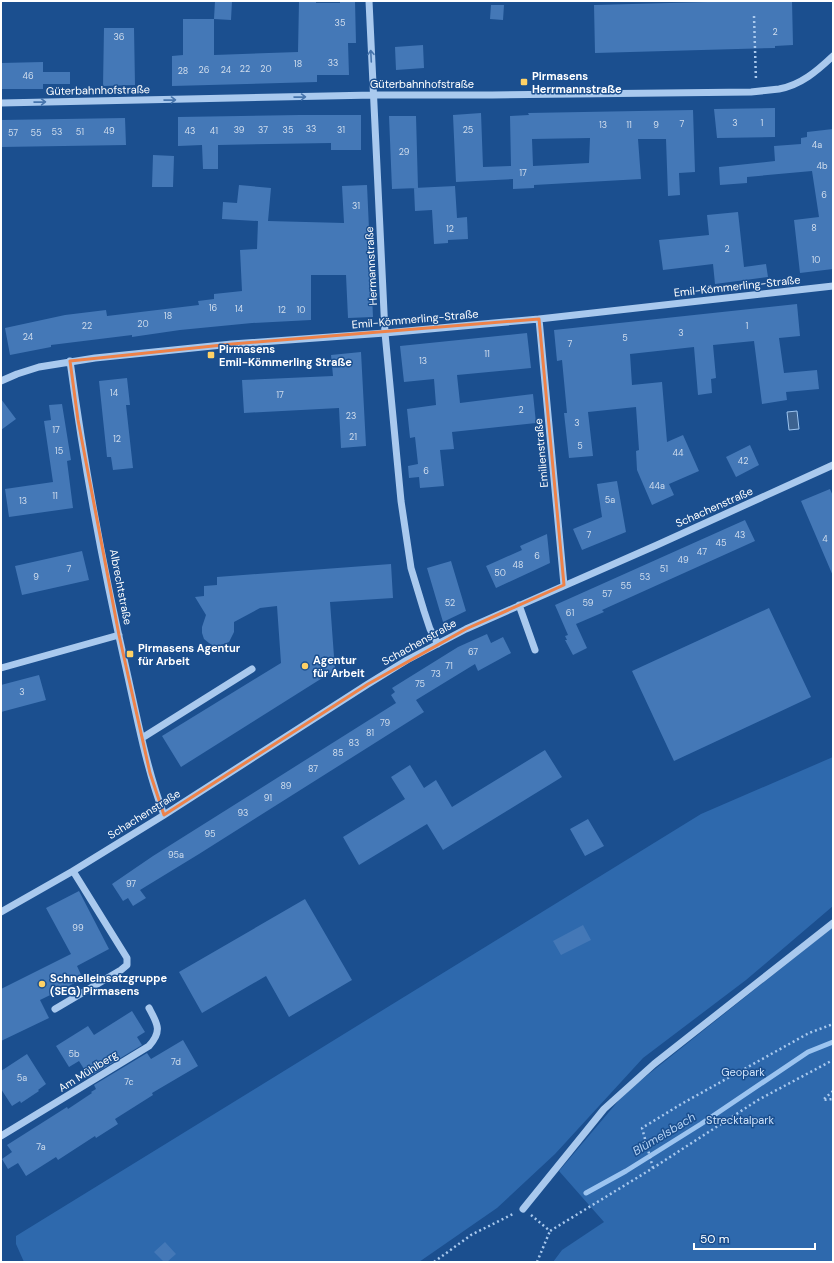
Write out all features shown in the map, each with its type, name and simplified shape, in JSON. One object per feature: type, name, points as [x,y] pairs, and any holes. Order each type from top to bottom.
[{"type":"street","name":"Hermannstraße","points":[[369,1],[385,333],[401,501],[411,568],[430,629],[438,644]]},
{"type":"street","name":"Güterbahnhofstraße","points":[[1,103],[374,95],[507,95],[756,91],[780,88],[798,83],[813,74],[833,56]]},
{"type":"street","name":"Emil-Kömmerling-Straße","points":[[1,381],[39,367],[70,361],[232,344],[385,333],[539,319],[833,286]]},
{"type":"street","name":"Emilienstraße","points":[[539,319],[564,585]]},
{"type":"street","name":"Albrechtstraße","points":[[70,361],[83,450],[119,635],[150,773],[164,814]]},
{"type":"street","name":"Schachenstraße","points":[[1,912],[73,871],[407,660],[466,629],[657,545],[833,465]]},
{"type":"street","points":[[519,605],[536,650]]},
{"type":"street","points":[[1,668],[119,635]]},
{"type":"street","points":[[142,738],[252,669]]},
{"type":"street","points":[[55,1009],[127,965],[127,958],[73,871]]},
{"type":"street","points":[[523,1209],[604,1109],[654,1064],[833,923]]},
{"type":"street","name":"Am Mühlberg","points":[[1,1136],[149,1046],[155,1040],[158,1028],[149,1008]]},
{"type":"path","points":[[754,16],[756,91]]},
{"type":"path","points":[[653,1168],[642,1128],[683,1103],[809,1033],[833,1024]]},
{"type":"path","points":[[537,1262],[550,1231],[653,1168],[758,1100],[833,1060]]},
{"type":"path","points":[[833,1091],[823,1100],[833,1099]]},
{"type":"path","points":[[434,1262],[471,1235],[523,1209],[550,1231]]},
{"type":"highlighted area","points":[[539,319],[564,585],[466,629],[368,684],[164,815],[150,773],[119,635],[78,420],[70,361],[232,344]]},
{"type":"green space","points":[[833,757],[833,906],[746,980],[643,1058],[555,1154],[497,1208],[419,1262],[24,1262],[16,1244],[16,1236],[701,814]]},
{"type":"green space","name":"Strecktalpark","points":[[833,927],[833,1262],[553,1262],[562,1250],[604,1222],[559,1171],[625,1093]]},
{"type":"shaded area","points":[[797,411],[799,429],[789,430],[787,412]]},
{"type":"building","points":[[215,1],[232,1],[231,20],[214,19]]},
{"type":"building","points":[[299,1],[340,3],[340,1],[355,1],[356,43],[348,43],[349,75],[317,75],[317,82],[172,86],[172,56],[183,55],[183,19],[214,19],[214,55],[298,52]]},
{"type":"building","points":[[792,1],[793,45],[775,46],[775,48],[595,53],[594,5]]},
{"type":"building","points":[[491,5],[504,5],[503,20],[490,19]]},
{"type":"building","points":[[104,28],[134,28],[135,85],[103,86]]},
{"type":"building","points":[[423,45],[424,68],[396,70],[395,47]]},
{"type":"building","points":[[43,62],[43,72],[70,72],[70,84],[43,84],[43,89],[1,89],[1,63]]},
{"type":"building","points":[[775,108],[775,137],[717,138],[714,109]]},
{"type":"building","points":[[693,110],[695,172],[679,173],[680,195],[668,196],[666,139],[638,139],[641,179],[534,185],[534,188],[513,189],[513,179],[456,182],[453,115],[481,113],[483,167],[511,166],[510,116],[529,115],[528,113]],"holes":[[[590,138],[589,163],[533,166],[532,139]]]},
{"type":"building","points":[[361,115],[361,150],[331,150],[331,143],[218,145],[218,169],[203,169],[202,145],[178,146],[178,117]]},
{"type":"building","points":[[389,116],[416,116],[418,188],[392,189]]},
{"type":"building","points":[[125,118],[126,145],[1,147],[1,120]]},
{"type":"building","points":[[833,129],[833,269],[800,273],[794,220],[819,217],[812,171],[747,177],[747,183],[720,185],[719,167],[775,161],[774,146],[801,144],[801,138],[807,137],[807,132]]},
{"type":"building","points":[[153,155],[174,156],[173,187],[152,187]]},
{"type":"building","points":[[239,185],[271,188],[268,221],[344,223],[342,186],[367,185],[373,317],[348,318],[346,275],[311,275],[311,320],[252,323],[180,330],[132,337],[132,335],[51,345],[51,347],[10,355],[5,328],[65,315],[106,310],[107,316],[199,305],[198,301],[214,299],[214,294],[242,291],[240,250],[257,249],[258,221],[222,219],[223,202],[237,203]]},
{"type":"building","points":[[455,186],[457,218],[467,217],[468,239],[448,240],[448,243],[434,244],[432,210],[415,211],[414,188]]},
{"type":"building","points":[[738,212],[744,267],[766,264],[768,277],[715,284],[713,264],[663,270],[659,240],[709,235],[707,215]]},
{"type":"building","points":[[797,304],[800,336],[779,338],[784,373],[817,370],[819,389],[786,392],[787,400],[762,404],[754,341],[713,345],[716,378],[711,379],[712,393],[698,395],[694,347],[630,354],[632,385],[662,382],[667,442],[683,435],[699,471],[669,484],[674,495],[652,505],[637,470],[636,451],[639,450],[636,407],[588,412],[593,456],[569,458],[564,413],[567,413],[562,360],[557,361],[554,330]]},
{"type":"building","points":[[527,333],[531,368],[457,375],[460,403],[533,394],[536,423],[452,432],[454,449],[440,450],[444,486],[420,488],[419,477],[409,478],[408,466],[418,464],[415,437],[410,438],[407,409],[436,405],[434,379],[404,382],[400,346]]},
{"type":"building","points":[[361,352],[366,446],[341,448],[339,408],[244,413],[242,380],[333,376],[331,355]]},
{"type":"building","points":[[127,378],[130,405],[126,405],[133,468],[113,470],[111,457],[107,457],[99,381]]},
{"type":"building","points":[[1,399],[16,419],[1,430]]},
{"type":"building","points":[[62,404],[71,460],[67,461],[73,508],[9,517],[5,489],[53,482],[44,421],[51,420],[49,405]]},
{"type":"building","points":[[750,445],[759,465],[736,477],[726,457]]},
{"type":"building","points":[[617,481],[626,532],[582,550],[573,529],[602,517],[597,484]]},
{"type":"building","points":[[830,489],[833,496],[833,576],[801,501]]},
{"type":"building","points":[[745,520],[755,541],[602,610],[604,612],[576,624],[587,648],[573,655],[565,640],[567,640],[565,636],[568,635],[555,605]]},
{"type":"building","points":[[547,534],[550,563],[496,588],[486,566],[522,550],[520,546]]},
{"type":"building","points":[[82,551],[89,580],[22,595],[15,566]]},
{"type":"building","points":[[451,561],[466,611],[443,622],[427,568]]},
{"type":"building","name":"Agentur für Arbeit","points":[[391,564],[393,598],[330,602],[335,670],[181,767],[162,736],[281,663],[277,606],[260,608],[234,622],[234,632],[229,642],[214,646],[204,639],[202,627],[206,615],[195,597],[204,596],[204,586],[217,585],[217,577]]},
{"type":"building","points":[[769,608],[811,697],[674,761],[632,671]]},
{"type":"building","points":[[487,634],[491,643],[503,637],[511,653],[478,671],[475,664],[416,700],[424,712],[140,890],[146,898],[133,906],[128,898],[123,901],[112,884],[153,856],[396,703],[391,695],[395,692],[392,688],[458,647]]},
{"type":"building","points":[[39,675],[46,700],[1,712],[1,685]]},
{"type":"building","points":[[545,750],[562,777],[443,850],[427,824],[359,865],[343,837],[405,799],[391,777],[410,765],[424,788],[436,780],[452,807]]},
{"type":"building","points":[[588,819],[604,846],[585,856],[570,829]]},
{"type":"building","points":[[79,891],[109,949],[77,966],[83,979],[40,1000],[49,1018],[1,1041],[1,989],[71,954],[46,908]]},
{"type":"building","points":[[305,899],[352,980],[289,1017],[266,976],[202,1013],[179,972]]},
{"type":"building","points":[[583,925],[591,940],[561,955],[553,941]]},
{"type":"building","points":[[132,1011],[145,1032],[137,1037],[142,1045],[89,1077],[79,1061],[69,1067],[56,1046],[88,1026],[94,1035]]},
{"type":"building","points":[[183,1040],[198,1066],[152,1093],[153,1095],[115,1119],[118,1124],[96,1138],[95,1136],[58,1160],[56,1157],[26,1176],[18,1163],[8,1169],[2,1159],[12,1152],[7,1145],[67,1107],[68,1109],[92,1093],[91,1092],[96,1089],[94,1085],[147,1053],[151,1059]]},
{"type":"building","points":[[27,1054],[46,1084],[38,1090],[39,1091],[21,1103],[20,1101],[12,1106],[1,1089],[1,1071]]},
{"type":"building","points":[[165,1242],[176,1254],[167,1262],[164,1262],[154,1252]]},
{"type":"waterway","name":"Blümelsbach","points":[[586,1193],[626,1171],[701,1124],[808,1052],[833,1042]]},
{"type":"place","name":"Pirmasens Herrmannstraße","points":[[524,82]]},
{"type":"place","name":"Pirmasens Emil-Kömmerling Straße","points":[[211,355]]},
{"type":"place","name":"Pirmasens Agentur für Arbeit","points":[[130,654]]},
{"type":"place","name":"Agentur für Arbeit","points":[[305,666]]},
{"type":"place","name":"Schnelleinsatzgruppe (SEG) Pirmasens","points":[[42,984]]},
{"type":"park label","name":"Geopark","points":[[743,1072]]}]
